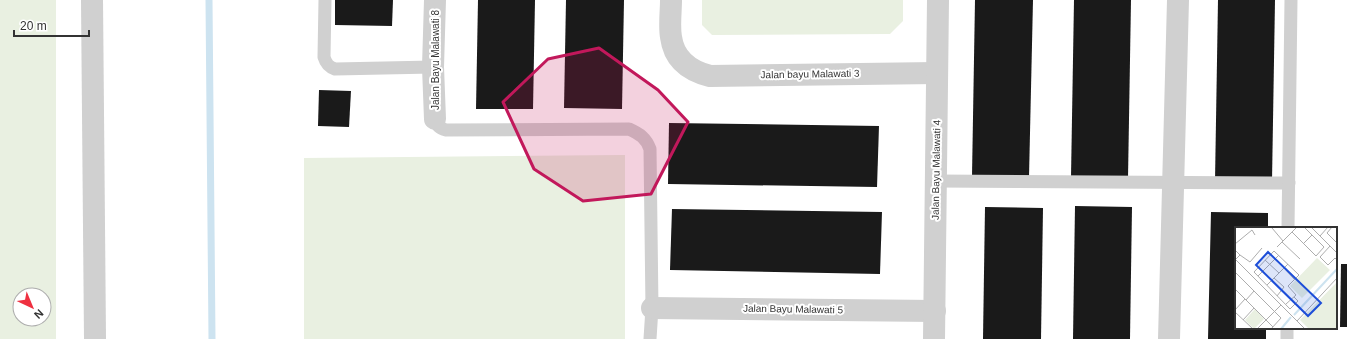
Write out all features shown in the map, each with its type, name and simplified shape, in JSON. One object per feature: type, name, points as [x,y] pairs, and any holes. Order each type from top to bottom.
[{"type":"street","points":[[92,0],[95,339]]},
{"type":"street","name":"Jalan Bayu Malawati 8","points":[[435,0],[433,66],[435,119]]},
{"type":"street","name":"Jalan bayu Malawati 3","points":[[671,0],[670,37],[676,53],[686,65],[697,72],[710,76],[937,73]]},
{"type":"street","name":"Jalan Bayu Malawati 4","points":[[934,339],[938,0]]},
{"type":"street","points":[[1169,339],[1178,0]]},
{"type":"street","name":"Jalan Bayu Malawati 5","points":[[652,308],[934,311]]},
{"type":"lane","points":[[325,0],[324,57],[326,63],[330,67],[336,69],[433,66]]},
{"type":"lane","points":[[1288,227],[1291,0]]},
{"type":"lane","points":[[435,119],[437,125],[441,129],[446,130],[629,129],[642,136],[648,142],[650,149],[652,308],[650,339]]},
{"type":"lane","points":[[936,181],[1289,183]]},
{"type":"highlighted area","points":[[599,48],[658,90],[688,122],[651,194],[583,201],[534,169],[503,102],[548,59]]},
{"type":"green space","points":[[0,0],[56,0],[56,339],[0,339]]},
{"type":"green space","points":[[702,0],[903,0],[903,21],[890,34],[712,35],[702,25]]},
{"type":"green space","points":[[625,155],[625,339],[304,339],[304,158]]},
{"type":"building","points":[[335,0],[393,0],[392,26],[335,25]]},
{"type":"building","points":[[478,0],[535,0],[533,109],[476,109]]},
{"type":"building","points":[[566,0],[624,0],[622,109],[564,108]]},
{"type":"building","points":[[975,0],[1033,0],[1029,177],[972,176]]},
{"type":"building","points":[[1074,0],[1131,0],[1128,178],[1071,177]]},
{"type":"building","points":[[1218,0],[1275,0],[1272,181],[1215,181]]},
{"type":"building","points":[[319,90],[351,91],[349,127],[318,126]]},
{"type":"building","points":[[669,123],[879,126],[877,187],[668,184]]},
{"type":"building","points":[[1075,206],[1132,207],[1130,339],[1073,339]]},
{"type":"building","points":[[985,207],[1043,208],[1041,339],[983,339]]},
{"type":"building","points":[[672,209],[882,212],[880,274],[670,270]]},
{"type":"building","points":[[1211,212],[1268,213],[1268,227],[1235,227],[1235,329],[1266,329],[1266,339],[1208,339]]},
{"type":"building","points":[[1341,264],[1347,264],[1347,327],[1340,327]]},
{"type":"waterway","points":[[209,0],[212,339]]}]
